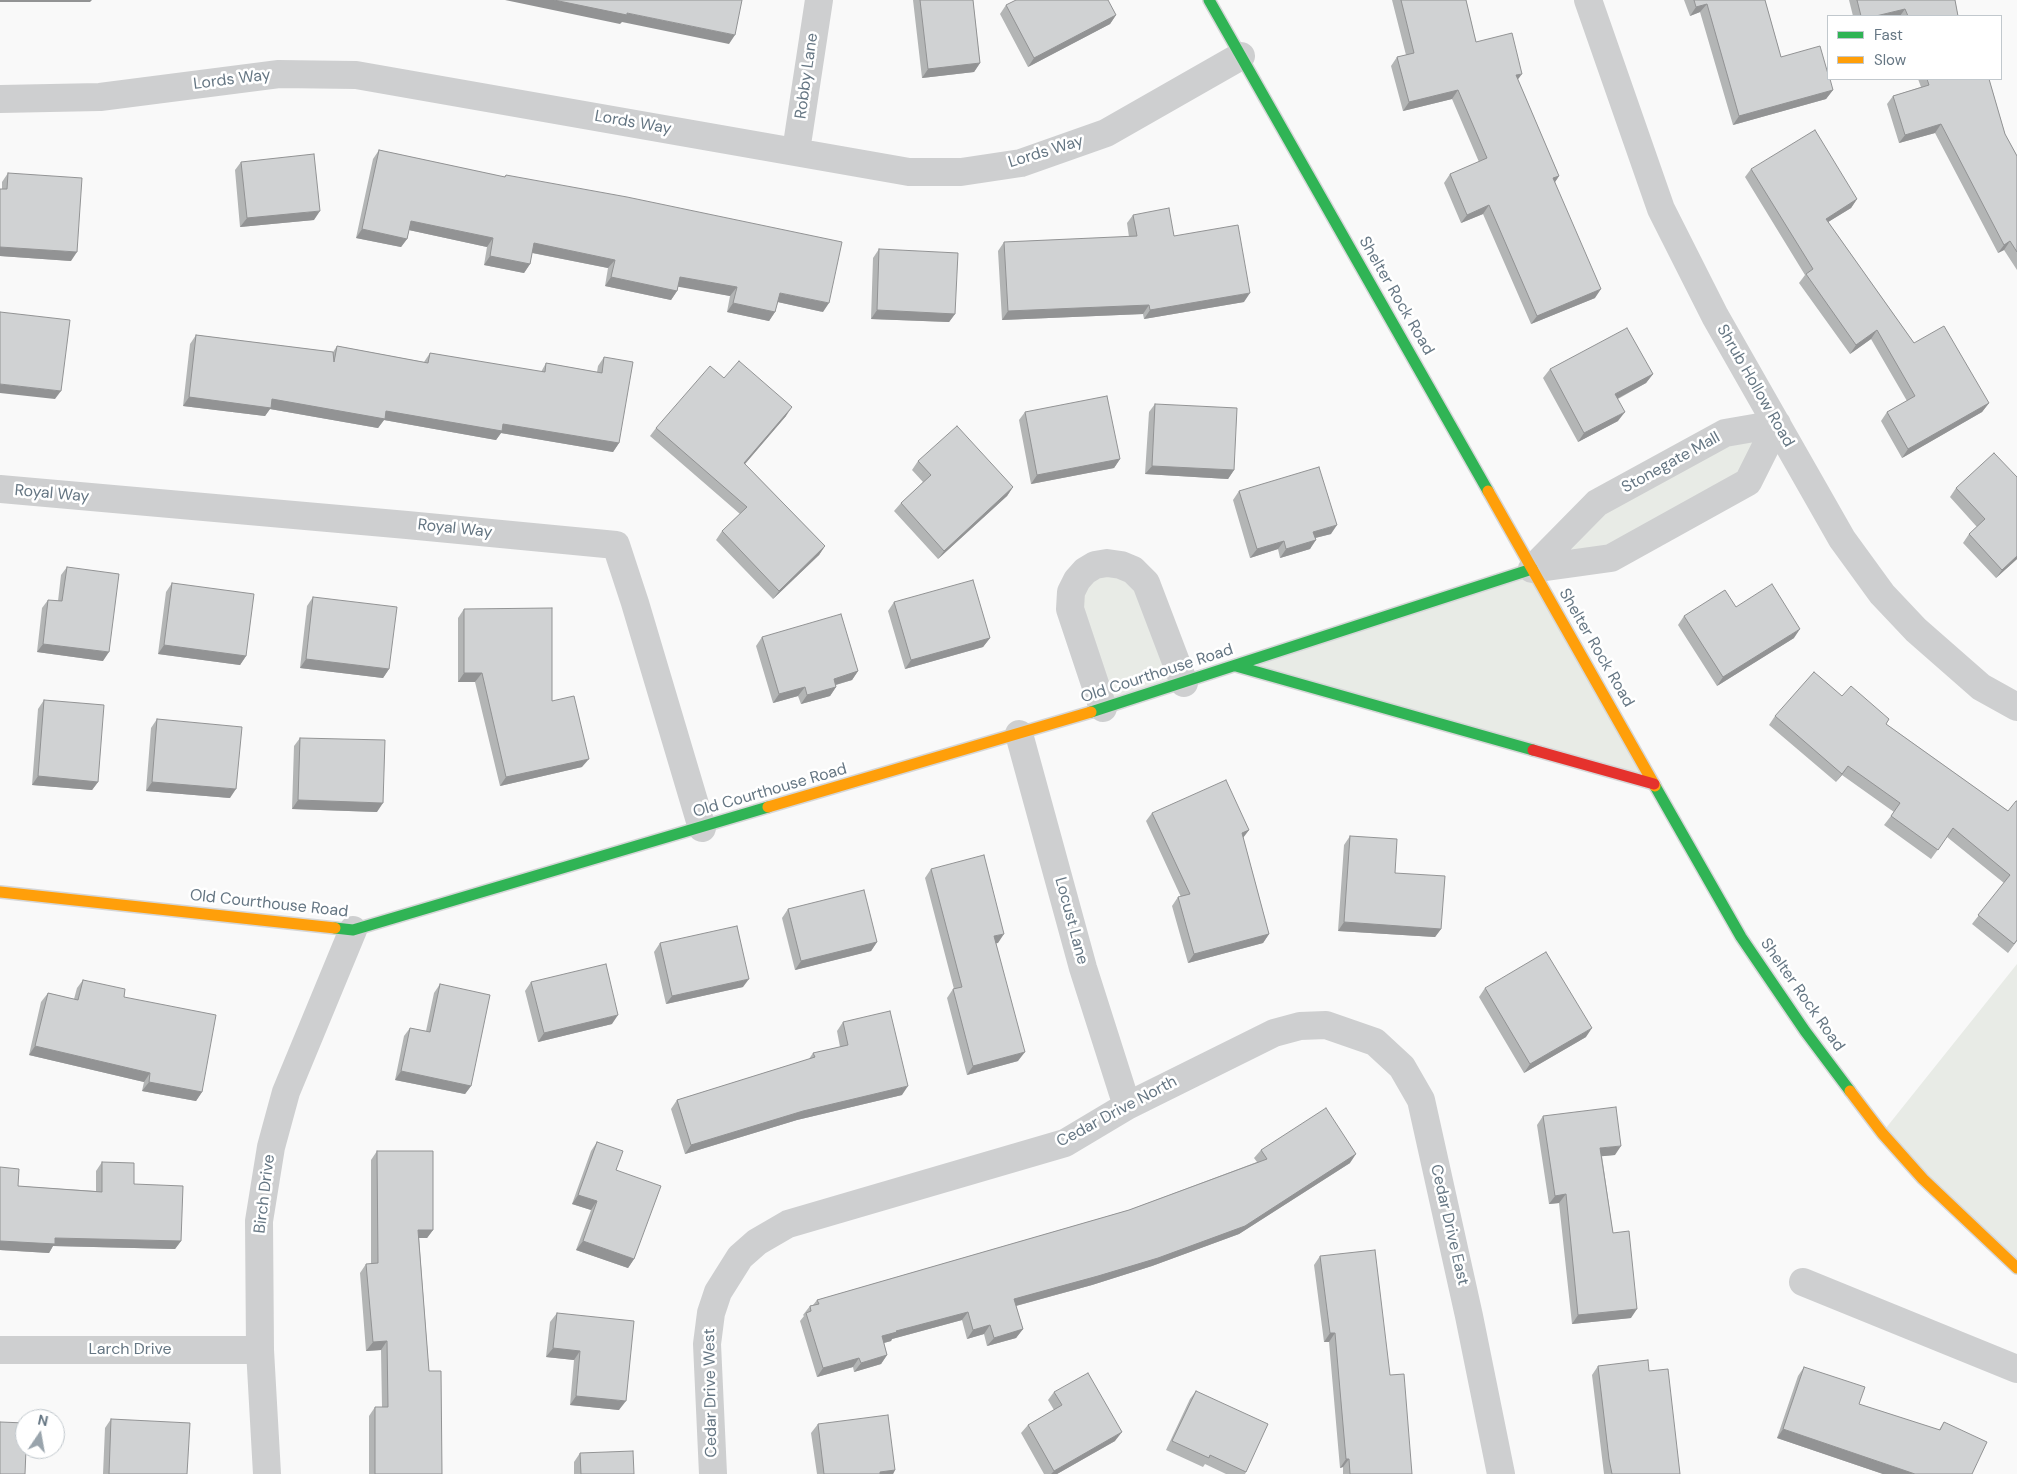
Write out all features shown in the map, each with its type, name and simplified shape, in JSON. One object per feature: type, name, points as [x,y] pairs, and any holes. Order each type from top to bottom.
[{"type":"street","name":"Robby Lane","points":[[796,151],[818,0]]},
{"type":"street","name":"Shelter Rock Road","points":[[1209,0],[1742,937],[1811,1039],[1882,1133],[1912,1166],[2017,1268]]},
{"type":"street","name":"Shrub Hollow Road","points":[[1588,0],[1661,209],[1715,316],[1842,539],[1882,594],[1916,630],[1981,687],[2017,707]]},
{"type":"street","name":"Lords Way","points":[[0,99],[100,97],[279,74],[356,75],[909,172],[961,172],[1021,163],[1106,133],[1241,56]]},
{"type":"street","points":[[1532,569],[1611,558],[1748,482],[1777,424]]},
{"type":"street","name":"Stonegate Mall","points":[[1532,569],[1597,504],[1725,433],[1777,424]]},
{"type":"street","name":"Royal Way","points":[[0,489],[616,545],[702,828]]},
{"type":"street","points":[[1103,708],[1070,609],[1071,592],[1077,580],[1085,571],[1095,565],[1107,563],[1121,565],[1137,574],[1146,583],[1184,683]]},
{"type":"street","name":"Old Courthouse Road","points":[[0,892],[353,930],[1019,734],[1184,683],[1532,569]]},
{"type":"street","points":[[1236,666],[1654,784]]},
{"type":"street","name":"Locust Lane","points":[[1019,734],[1084,968],[1127,1106]]},
{"type":"street","name":"Birch Drive","points":[[268,1474],[260,1350],[259,1221],[271,1146],[286,1092],[353,930]]},
{"type":"street","name":"Cedar Drive North","points":[[788,1224],[1065,1143],[1127,1106],[1274,1033],[1300,1026],[1326,1025]]},
{"type":"street","name":"Cedar Drive East","points":[[1326,1025],[1375,1042],[1402,1067],[1421,1100],[1502,1474]]},
{"type":"street","name":"Cedar Drive West","points":[[713,1474],[707,1344],[711,1313],[718,1292],[740,1258],[757,1242],[788,1224]]},
{"type":"street","points":[[1803,1282],[2017,1369]]},
{"type":"street","name":"Larch Drive","points":[[0,1350],[260,1350]]},
{"type":"shaded area","points":[[1777,424],[1748,482],[1611,558],[1532,569],[1597,503]]},
{"type":"shaded area","points":[[1095,565],[1121,565],[1184,683],[1103,708],[1070,609]]},
{"type":"shaded area","points":[[1532,569],[1654,784],[1236,666]]},
{"type":"shaded area","points":[[2017,964],[2017,1268],[1882,1133]]},
{"type":"building","points":[[554,0],[742,0],[735,35]]},
{"type":"building","points":[[920,0],[973,0],[980,63],[928,69]]},
{"type":"building","points":[[1016,0],[1108,0],[1116,15],[1034,58],[1006,5]]},
{"type":"building","points":[[1401,0],[1466,0],[1476,42],[1512,33],[1522,74],[1516,75],[1559,176],[1553,178],[1601,289],[1537,316],[1489,205],[1467,215],[1450,174],[1487,158],[1458,90],[1409,102],[1397,57],[1414,53]]},
{"type":"building","points":[[1694,0],[1765,0],[1781,57],[1820,46],[1827,70],[1827,80],[1830,80],[1833,90],[1739,116],[1707,4],[1696,7]]},
{"type":"building","points":[[1857,0],[1955,0],[1958,15],[1908,15],[1905,9],[1880,15],[1861,15]]},
{"type":"building","points":[[1927,80],[1989,80],[2005,134],[2017,156],[2017,252],[2010,241],[2004,245],[1941,124],[1905,135],[1893,96],[1929,85]]},
{"type":"building","points":[[1815,130],[1857,199],[1826,219],[1914,343],[1944,326],[1989,403],[1908,449],[1887,412],[1915,396],[1877,330],[1856,345],[1806,274],[1813,269],[1751,169]]},
{"type":"building","points":[[379,150],[505,177],[506,175],[627,197],[842,242],[829,303],[780,293],[775,312],[733,303],[737,287],[680,277],[677,291],[611,277],[615,260],[534,243],[530,264],[490,256],[493,238],[411,221],[407,239],[362,229]]},
{"type":"building","points":[[314,154],[320,211],[247,218],[241,162]]},
{"type":"building","points":[[8,173],[82,178],[77,252],[0,247],[0,189],[7,189]]},
{"type":"building","points":[[1169,208],[1174,236],[1238,225],[1250,293],[1150,310],[1149,305],[1008,311],[1004,242],[1137,236],[1133,215]]},
{"type":"building","points":[[879,249],[958,253],[955,314],[877,310]]},
{"type":"building","points":[[0,312],[70,320],[61,391],[0,384]]},
{"type":"building","points":[[1627,328],[1653,374],[1615,394],[1625,412],[1584,433],[1550,369]]},
{"type":"building","points":[[196,335],[333,352],[334,362],[337,346],[428,363],[430,353],[545,372],[546,363],[602,373],[604,357],[633,362],[619,443],[503,424],[502,431],[386,411],[385,419],[272,399],[271,408],[189,397]]},
{"type":"building","points":[[739,361],[792,407],[744,463],[825,546],[779,591],[722,531],[747,507],[656,428],[710,366],[724,378]]},
{"type":"building","points":[[1107,396],[1120,459],[1037,475],[1025,412]]},
{"type":"building","points":[[1155,404],[1237,408],[1234,470],[1152,466]]},
{"type":"building","points":[[957,426],[1013,487],[944,551],[901,503],[931,475],[918,461]]},
{"type":"building","points":[[1994,453],[2017,477],[2017,556],[2002,570],[1969,534],[1985,519],[1956,488]]},
{"type":"building","points":[[1319,467],[1337,525],[1313,532],[1316,540],[1286,549],[1284,541],[1257,549],[1239,491]]},
{"type":"building","points":[[67,567],[119,574],[109,652],[43,644],[48,600],[62,601]]},
{"type":"building","points":[[973,580],[990,638],[911,660],[894,602]]},
{"type":"building","points":[[172,583],[254,594],[246,656],[164,645]]},
{"type":"building","points":[[1772,584],[1800,629],[1723,677],[1684,616],[1725,590],[1736,607]]},
{"type":"building","points":[[313,597],[397,607],[389,669],[306,659]]},
{"type":"building","points":[[552,608],[552,701],[574,696],[589,759],[506,777],[482,673],[464,673],[464,609]]},
{"type":"building","points":[[841,614],[858,671],[834,679],[836,687],[807,695],[805,687],[779,694],[762,637]]},
{"type":"building","points":[[1814,672],[1842,696],[1851,686],[1889,719],[1886,724],[2008,811],[2017,801],[2017,940],[2014,944],[1978,915],[2010,875],[1953,828],[1938,850],[1891,816],[1900,803],[1848,766],[1842,774],[1775,716]]},
{"type":"building","points":[[44,700],[104,705],[98,782],[38,776]]},
{"type":"building","points":[[157,719],[242,727],[236,789],[152,782]]},
{"type":"building","points":[[300,738],[385,740],[383,803],[298,800]]},
{"type":"building","points":[[1226,780],[1249,830],[1242,833],[1269,934],[1194,954],[1178,897],[1190,894],[1152,813]]},
{"type":"building","points":[[1350,836],[1397,839],[1395,873],[1445,876],[1441,929],[1344,922]]},
{"type":"building","points":[[984,855],[1004,934],[994,936],[1025,1052],[973,1066],[953,989],[962,987],[931,869]]},
{"type":"building","points":[[864,890],[877,942],[801,961],[788,909]]},
{"type":"building","points":[[737,926],[749,979],[672,996],[660,943]]},
{"type":"building","points":[[1546,952],[1592,1028],[1530,1064],[1485,988]]},
{"type":"building","points":[[606,964],[618,1015],[544,1033],[531,982]]},
{"type":"building","points":[[83,980],[125,989],[124,997],[216,1015],[202,1092],[149,1082],[150,1073],[35,1046],[48,993],[78,1000]]},
{"type":"building","points":[[440,984],[490,995],[471,1086],[401,1071],[410,1028],[430,1032]]},
{"type":"building","points":[[890,1011],[908,1086],[803,1111],[691,1145],[677,1100],[815,1057],[813,1053],[848,1045],[843,1022]]},
{"type":"building","points":[[1616,1107],[1621,1146],[1600,1148],[1613,1233],[1629,1231],[1637,1309],[1578,1315],[1566,1194],[1555,1196],[1543,1116]]},
{"type":"building","points":[[1326,1108],[1356,1154],[1245,1226],[1158,1258],[1014,1299],[1023,1329],[994,1338],[990,1325],[973,1330],[968,1312],[882,1336],[887,1355],[861,1363],[859,1358],[823,1368],[806,1313],[811,1311],[810,1306],[819,1304],[817,1300],[1129,1210],[1267,1159],[1261,1150]]},
{"type":"building","points":[[597,1142],[623,1151],[616,1170],[661,1186],[634,1259],[583,1241],[597,1201],[578,1195]]},
{"type":"building","points":[[377,1151],[433,1151],[433,1230],[418,1230],[429,1371],[441,1371],[442,1474],[375,1474],[375,1407],[388,1407],[387,1341],[373,1342],[366,1264],[378,1263]]},
{"type":"building","points":[[102,1162],[134,1163],[134,1184],[183,1186],[181,1241],[55,1238],[55,1244],[0,1241],[0,1167],[19,1169],[18,1186],[102,1192]]},
{"type":"building","points":[[1375,1250],[1390,1375],[1404,1374],[1412,1474],[1350,1474],[1349,1459],[1346,1459],[1335,1333],[1330,1333],[1320,1256]]},
{"type":"building","points":[[557,1313],[634,1321],[626,1401],[576,1396],[580,1351],[553,1348]]},
{"type":"building","points":[[1648,1360],[1649,1371],[1668,1369],[1680,1474],[1612,1474],[1598,1366]]},
{"type":"building","points":[[1804,1367],[1865,1387],[1859,1404],[1940,1430],[1944,1422],[1987,1442],[1972,1474],[1915,1474],[1783,1429]]},
{"type":"building","points":[[1088,1373],[1122,1432],[1054,1471],[1028,1425],[1062,1405],[1054,1392]]},
{"type":"building","points":[[1196,1391],[1268,1424],[1246,1472],[1210,1455],[1209,1458],[1172,1441]]},
{"type":"building","points":[[888,1415],[895,1470],[880,1472],[880,1474],[824,1474],[818,1424]]},
{"type":"building","points":[[111,1419],[190,1423],[187,1474],[109,1474]]},
{"type":"building","points":[[0,1422],[15,1423],[15,1459],[26,1459],[25,1474],[0,1474]]},
{"type":"building","points":[[633,1451],[634,1474],[581,1474],[580,1453]]},
{"type":"traffic: fast","points":[[1209,0],[1488,491]]},
{"type":"traffic: fast","points":[[1091,712],[1532,569]]},
{"type":"traffic: fast","points":[[1236,666],[1533,750]]},
{"type":"traffic: fast","points":[[1655,786],[1741,937],[1805,1031],[1850,1091]]},
{"type":"traffic: fast","points":[[335,928],[353,930],[768,807]]},
{"type":"traffic: slow","points":[[1488,491],[1655,786]]},
{"type":"traffic: slow","points":[[768,807],[1091,712]]},
{"type":"traffic: slow","points":[[0,892],[335,928]]},
{"type":"traffic: slow","points":[[1850,1091],[1882,1133],[1923,1179],[2017,1268]]},
{"type":"traffic: jam","points":[[1533,750],[1654,784]]}]
